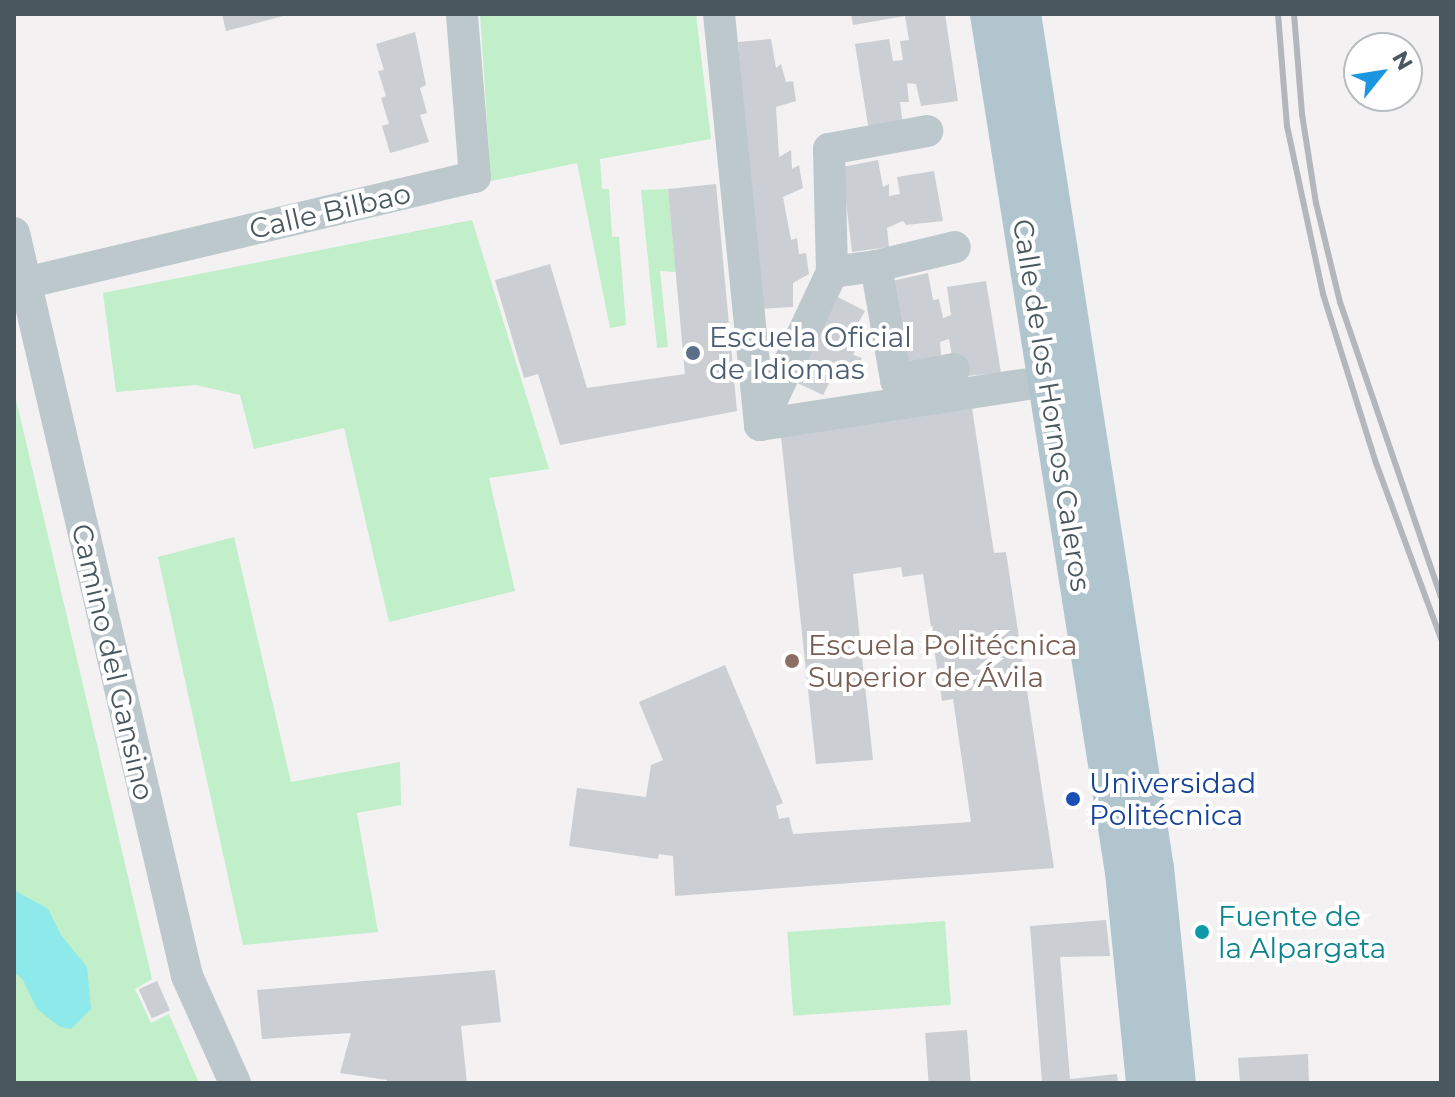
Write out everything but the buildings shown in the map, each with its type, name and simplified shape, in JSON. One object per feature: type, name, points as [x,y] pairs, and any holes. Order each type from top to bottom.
[{"type":"main road","name":"Calle de los Hornos Caleros","points":[[990,14],[1125,872],[1146,1083]]},
{"type":"main road","name":"Calle de los Hornos Caleros","points":[[1021,14],[1154,868],[1176,1083]]},
{"type":"street","name":"Calle Bilbao","points":[[25,283],[475,177],[462,14]]},
{"type":"street","points":[[728,15],[760,425]]},
{"type":"street","points":[[760,425],[832,272],[829,149],[927,131]]},
{"type":"street","name":"Camino del Gansino","points":[[14,233],[187,976],[235,1083]]},
{"type":"street","points":[[832,272],[876,266],[955,247]]},
{"type":"street","points":[[876,266],[896,380],[954,369]]},
{"type":"street","points":[[760,425],[1048,381]]},
{"type":"green space","points":[[480,14],[696,14],[711,139],[600,159],[602,189],[609,189],[612,237],[619,237],[626,325],[610,328],[577,163],[491,181]]},
{"type":"green space","points":[[668,189],[676,272],[660,271],[668,347],[657,348],[641,190]]},
{"type":"green space","points":[[472,220],[549,469],[489,478],[515,591],[389,622],[344,428],[254,449],[240,395],[196,385],[116,392],[103,293]]},
{"type":"green space","points":[[14,391],[152,979],[135,989],[151,1023],[169,1014],[199,1083],[14,1083]]},
{"type":"green space","points":[[234,537],[291,782],[400,762],[401,805],[357,813],[378,932],[243,945],[158,557]]},
{"type":"green space","points":[[945,921],[951,1005],[793,1016],[787,932]]},
{"type":"water","points":[[14,890],[48,909],[61,935],[87,967],[91,1009],[71,1029],[60,1027],[37,1009],[23,980],[14,972]]},
{"type":"railway","points":[[1278,14],[1287,126],[1323,294],[1376,463],[1441,639]]},
{"type":"railway","points":[[1294,14],[1302,114],[1316,203],[1340,302],[1441,597]]},
{"type":"place","name":"Escuela Oficial de Idiomas","points":[[693,353]]},
{"type":"place","name":"Escuela Politécnica Superior de Ávila","points":[[792,661]]},
{"type":"place","name":"Universidad Politécnica","points":[[1073,799]]},
{"type":"place","name":"Fuente de la Alpargata","points":[[1202,932]]}]
